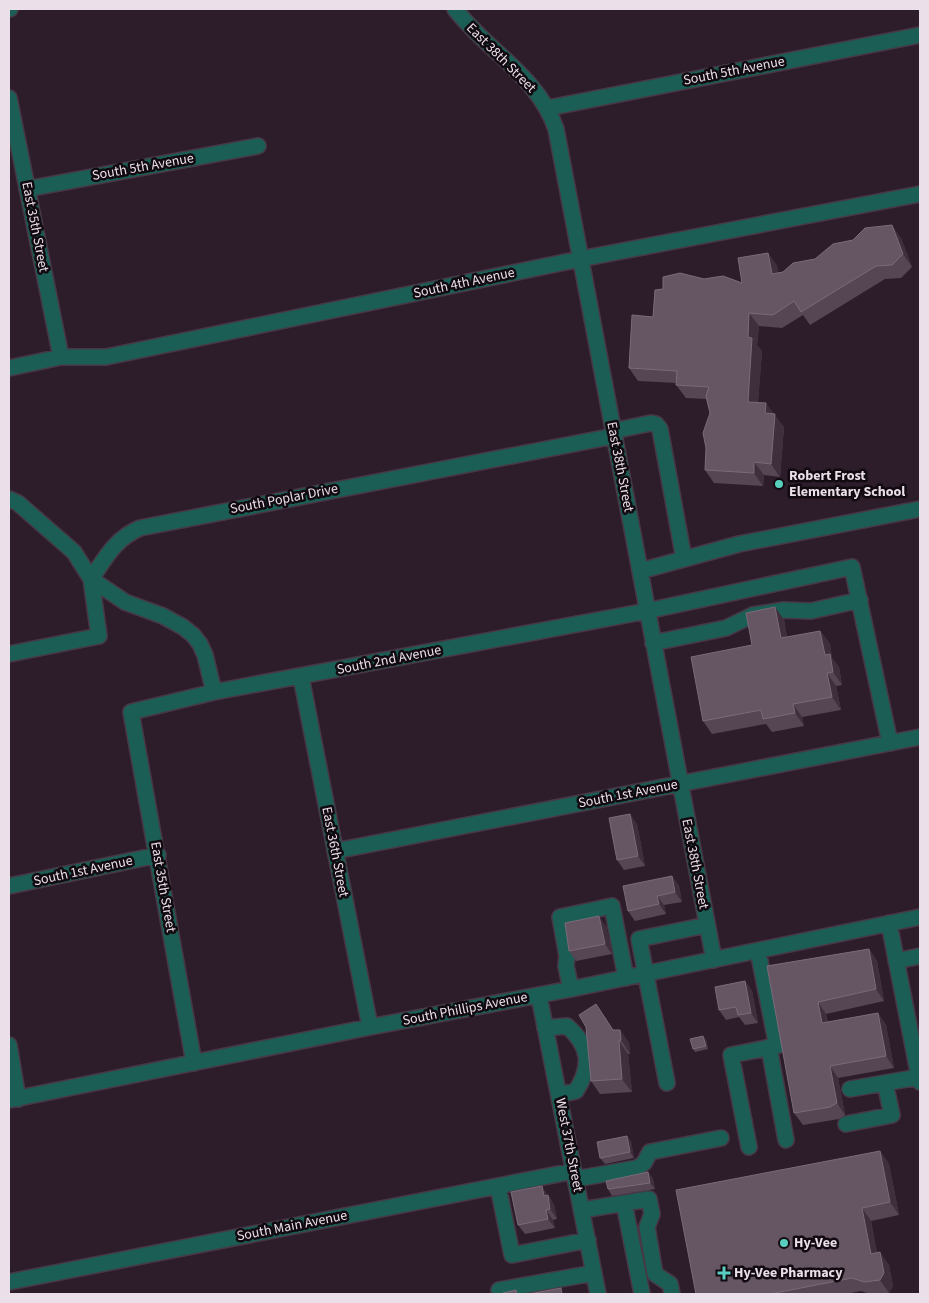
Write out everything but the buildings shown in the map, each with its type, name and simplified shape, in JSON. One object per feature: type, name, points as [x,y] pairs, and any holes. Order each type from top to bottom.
[{"type":"street","name":"East 38th Street","points":[[455,9],[464,20],[523,76],[548,108],[556,129],[714,960]]},
{"type":"street","name":"South 5th Avenue","points":[[548,108],[920,34]]},
{"type":"street","name":"East 35th Street","points":[[9,98],[61,357]]},
{"type":"street","name":"South 5th Avenue","points":[[27,189],[258,146]]},
{"type":"street","name":"South 4th Avenue","points":[[9,368],[61,357],[106,357],[580,259],[920,194]]},
{"type":"street","name":"South Poplar Drive","points":[[91,579],[117,542],[140,528],[614,433],[651,423],[656,424],[660,429],[684,559]]},
{"type":"street","points":[[9,498],[18,503],[74,552],[91,579],[125,602],[163,616],[183,626],[193,635],[205,655],[214,692]]},
{"type":"street","points":[[640,570],[739,544],[920,509]]},
{"type":"street","name":"South 2nd Avenue","points":[[131,712],[214,692],[647,610],[852,568],[860,600]]},
{"type":"street","points":[[9,654],[98,636],[91,579]]},
{"type":"street","points":[[653,643],[726,628],[753,614],[784,610],[811,612],[860,600],[890,743]]},
{"type":"street","name":"East 36th Street","points":[[301,677],[370,1027]]},
{"type":"street","name":"East 35th Street","points":[[131,712],[194,1063]]},
{"type":"street","name":"South 1st Avenue","points":[[335,851],[920,737]]},
{"type":"street","name":"South 1st Avenue","points":[[9,886],[158,855]]},
{"type":"street","points":[[571,989],[566,966],[568,956],[560,917],[612,906],[626,978]]},
{"type":"street","name":"South Phillips Avenue","points":[[14,1100],[370,1027],[539,996],[920,917]]},
{"type":"street","points":[[850,1089],[920,1079],[915,1025],[896,961],[889,923]]},
{"type":"street","points":[[667,1083],[640,938],[707,925]]},
{"type":"street","points":[[749,1147],[731,1055],[777,1046],[758,951]]},
{"type":"street","points":[[896,961],[920,956]]},
{"type":"street","name":"West 37th Street","points":[[539,996],[598,1294]]},
{"type":"street","points":[[545,1028],[568,1026],[577,1035],[584,1047],[586,1066],[582,1081],[576,1091],[559,1094]]},
{"type":"street","points":[[9,1045],[14,1100]]},
{"type":"street","points":[[768,1048],[786,1140]]},
{"type":"street","points":[[846,1124],[892,1115],[885,1083]]},
{"type":"street","name":"South Main Avenue","points":[[9,1282],[498,1186],[637,1168],[644,1163],[650,1152],[721,1138]]},
{"type":"street","points":[[498,1186],[512,1255],[588,1240]]},
{"type":"street","points":[[582,1210],[649,1199],[652,1214],[647,1227],[655,1274],[670,1284],[672,1294]]},
{"type":"street","points":[[624,1203],[642,1294]]},
{"type":"street","points":[[500,1294],[499,1290],[594,1273]]},
{"type":"place","name":"Robert Frost Elementary School","points":[[779,484]]},
{"type":"place","name":"Hy-Vee","points":[[784,1243]]},
{"type":"place","name":"Hy-Vee Pharmacy","points":[[724,1273]]}]
